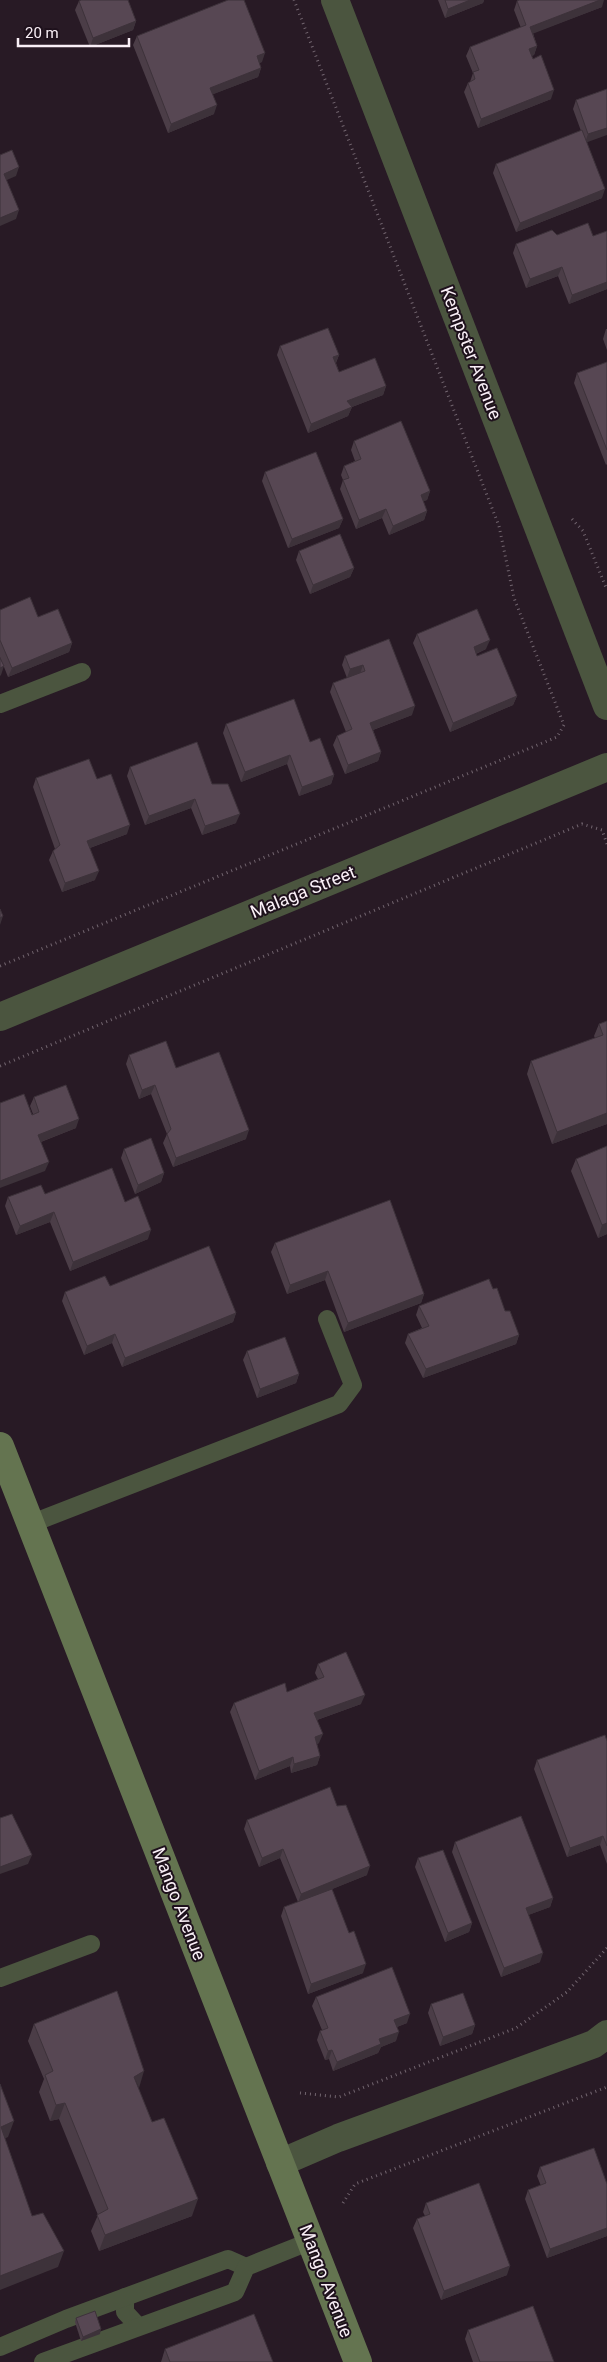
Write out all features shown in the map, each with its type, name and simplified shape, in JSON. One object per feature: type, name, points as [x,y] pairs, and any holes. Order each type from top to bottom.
[{"type":"street","name":"Kempster Avenue","points":[[335,0],[607,706]]},
{"type":"street","name":"Malaga Street","points":[[0,1017],[607,767]]},
{"type":"street","name":"Mango Avenue","points":[[0,1446],[358,2362]]},
{"type":"street","points":[[280,2163],[338,2138],[594,2044],[607,2034]]},
{"type":"lane","points":[[0,704],[82,672]]},
{"type":"lane","points":[[30,1524],[339,1404],[353,1385],[327,1319]]},
{"type":"lane","points":[[0,1978],[91,1944]]},
{"type":"lane","points":[[42,2362],[235,2292],[246,2267],[311,2241]]},
{"type":"lane","points":[[0,2347],[125,2297],[228,2259],[246,2267]]},
{"type":"lane","points":[[125,2297],[125,2312],[138,2326]]},
{"type":"path","points":[[0,966],[556,737],[564,725],[514,598],[499,526],[294,0]]},
{"type":"path","points":[[0,1066],[582,824],[602,830],[607,844]]},
{"type":"path","points":[[300,2092],[339,2096],[516,2028],[567,1992],[607,1948]]},
{"type":"path","points":[[343,2204],[355,2184],[607,2087]]},
{"type":"building","points":[[128,0],[136,21],[93,38],[79,1]]},
{"type":"building","points":[[228,0],[244,0],[265,53],[257,56],[261,68],[210,88],[217,105],[171,124],[137,36]]},
{"type":"building","points":[[445,0],[470,0],[448,9]]},
{"type":"building","points":[[600,0],[530,27],[537,46],[529,49],[533,59],[541,55],[554,90],[481,119],[468,83],[475,79],[473,72],[479,70],[470,47],[526,25],[517,1]]},
{"type":"building","points":[[607,89],[607,128],[588,134],[576,100]]},
{"type":"building","points":[[582,130],[605,189],[520,223],[496,164]]},
{"type":"building","points":[[12,150],[19,167],[4,174],[19,210],[0,218],[0,155]]},
{"type":"building","points":[[588,223],[593,236],[607,231],[607,282],[572,295],[562,267],[530,279],[516,244],[552,230],[557,235]]},
{"type":"building","points":[[328,328],[339,355],[333,357],[339,372],[375,358],[386,386],[347,401],[352,407],[311,424],[280,346]]},
{"type":"building","points":[[607,362],[607,450],[577,373]]},
{"type":"building","points":[[401,421],[430,491],[421,495],[427,511],[393,526],[386,509],[359,520],[343,480],[349,478],[344,466],[361,459],[354,441]]},
{"type":"building","points":[[316,452],[343,519],[292,539],[265,472]]},
{"type":"building","points":[[340,534],[354,568],[313,585],[299,551]]},
{"type":"building","points":[[30,597],[38,617],[58,609],[72,643],[12,668],[0,640],[0,610]]},
{"type":"building","points":[[477,609],[490,640],[474,647],[477,656],[497,648],[517,696],[453,723],[417,634]]},
{"type":"building","points":[[389,639],[415,706],[370,723],[381,752],[348,765],[337,736],[352,729],[333,683],[365,671],[363,665],[350,669],[345,656]]},
{"type":"building","points":[[0,658],[4,666],[0,668]]},
{"type":"building","points":[[294,699],[310,742],[320,738],[334,775],[302,787],[290,755],[245,772],[226,724]]},
{"type":"building","points":[[197,742],[212,784],[228,784],[240,814],[205,826],[195,799],[149,816],[130,767]]},
{"type":"building","points":[[89,759],[97,779],[111,774],[130,825],[87,841],[99,871],[65,883],[53,851],[60,845],[36,778]]},
{"type":"building","points":[[607,1021],[607,1113],[557,1132],[531,1061],[603,1035],[599,1024]]},
{"type":"building","points":[[166,1041],[176,1068],[219,1052],[249,1130],[176,1158],[167,1134],[171,1129],[155,1085],[142,1090],[129,1055]]},
{"type":"building","points":[[66,1085],[79,1119],[38,1135],[49,1162],[0,1181],[0,1103],[24,1094],[32,1115],[39,1112],[34,1097]]},
{"type":"building","points":[[151,1138],[164,1173],[138,1185],[124,1149]]},
{"type":"building","points":[[607,1146],[607,1223],[602,1225],[576,1159]]},
{"type":"building","points":[[112,1168],[125,1202],[138,1196],[151,1230],[73,1262],[54,1212],[20,1226],[8,1197],[41,1185],[45,1194]]},
{"type":"building","points":[[390,1200],[424,1294],[348,1323],[328,1271],[290,1285],[275,1243]]},
{"type":"building","points":[[209,1246],[236,1313],[125,1358],[115,1334],[87,1346],[65,1292],[105,1276],[110,1286]]},
{"type":"building","points":[[489,1279],[493,1289],[497,1288],[505,1311],[510,1311],[519,1335],[426,1369],[408,1334],[429,1326],[419,1306]]},
{"type":"building","points":[[285,1337],[299,1374],[260,1389],[247,1351]]},
{"type":"building","points":[[346,1652],[365,1695],[314,1713],[323,1734],[315,1737],[320,1756],[294,1764],[293,1757],[259,1771],[234,1703],[285,1683],[287,1692],[324,1677],[318,1664]]},
{"type":"building","points":[[605,1735],[607,1741],[607,1846],[603,1836],[570,1848],[537,1760]]},
{"type":"building","points":[[330,1787],[337,1806],[346,1805],[370,1866],[301,1894],[283,1849],[262,1858],[247,1820]]},
{"type":"building","points":[[12,1814],[32,1855],[0,1867],[0,1818]]},
{"type":"building","points":[[521,1816],[553,1898],[526,1908],[543,1953],[504,1968],[455,1842]]},
{"type":"building","points":[[443,1850],[472,1923],[448,1933],[418,1858]]},
{"type":"building","points":[[332,1889],[349,1933],[354,1931],[366,1964],[311,1984],[284,1907]]},
{"type":"building","points":[[392,1967],[410,2014],[394,2020],[399,2032],[379,2039],[381,2044],[337,2062],[332,2050],[328,2051],[320,2031],[328,2028],[316,1997]]},
{"type":"building","points":[[117,1991],[144,2071],[134,2077],[152,2122],[164,2118],[198,2199],[105,2235],[97,2215],[108,2209],[65,2103],[56,2105],[45,2075],[53,2071],[34,2024]]},
{"type":"building","points":[[463,1993],[475,2025],[443,2037],[431,2004]]},
{"type":"building","points":[[0,2084],[14,2121],[1,2127],[32,2216],[43,2213],[64,2251],[0,2276]]},
{"type":"building","points":[[594,2148],[607,2184],[607,2228],[550,2249],[528,2190],[546,2183],[540,2167]]},
{"type":"building","points":[[479,2183],[510,2266],[444,2291],[417,2219],[430,2214],[426,2203]]},
{"type":"building","points":[[533,2306],[554,2362],[480,2362],[468,2330]]},
{"type":"building","points":[[95,2311],[101,2329],[83,2337],[76,2318]]},
{"type":"building","points":[[254,2314],[273,2362],[170,2362],[165,2349]]}]
